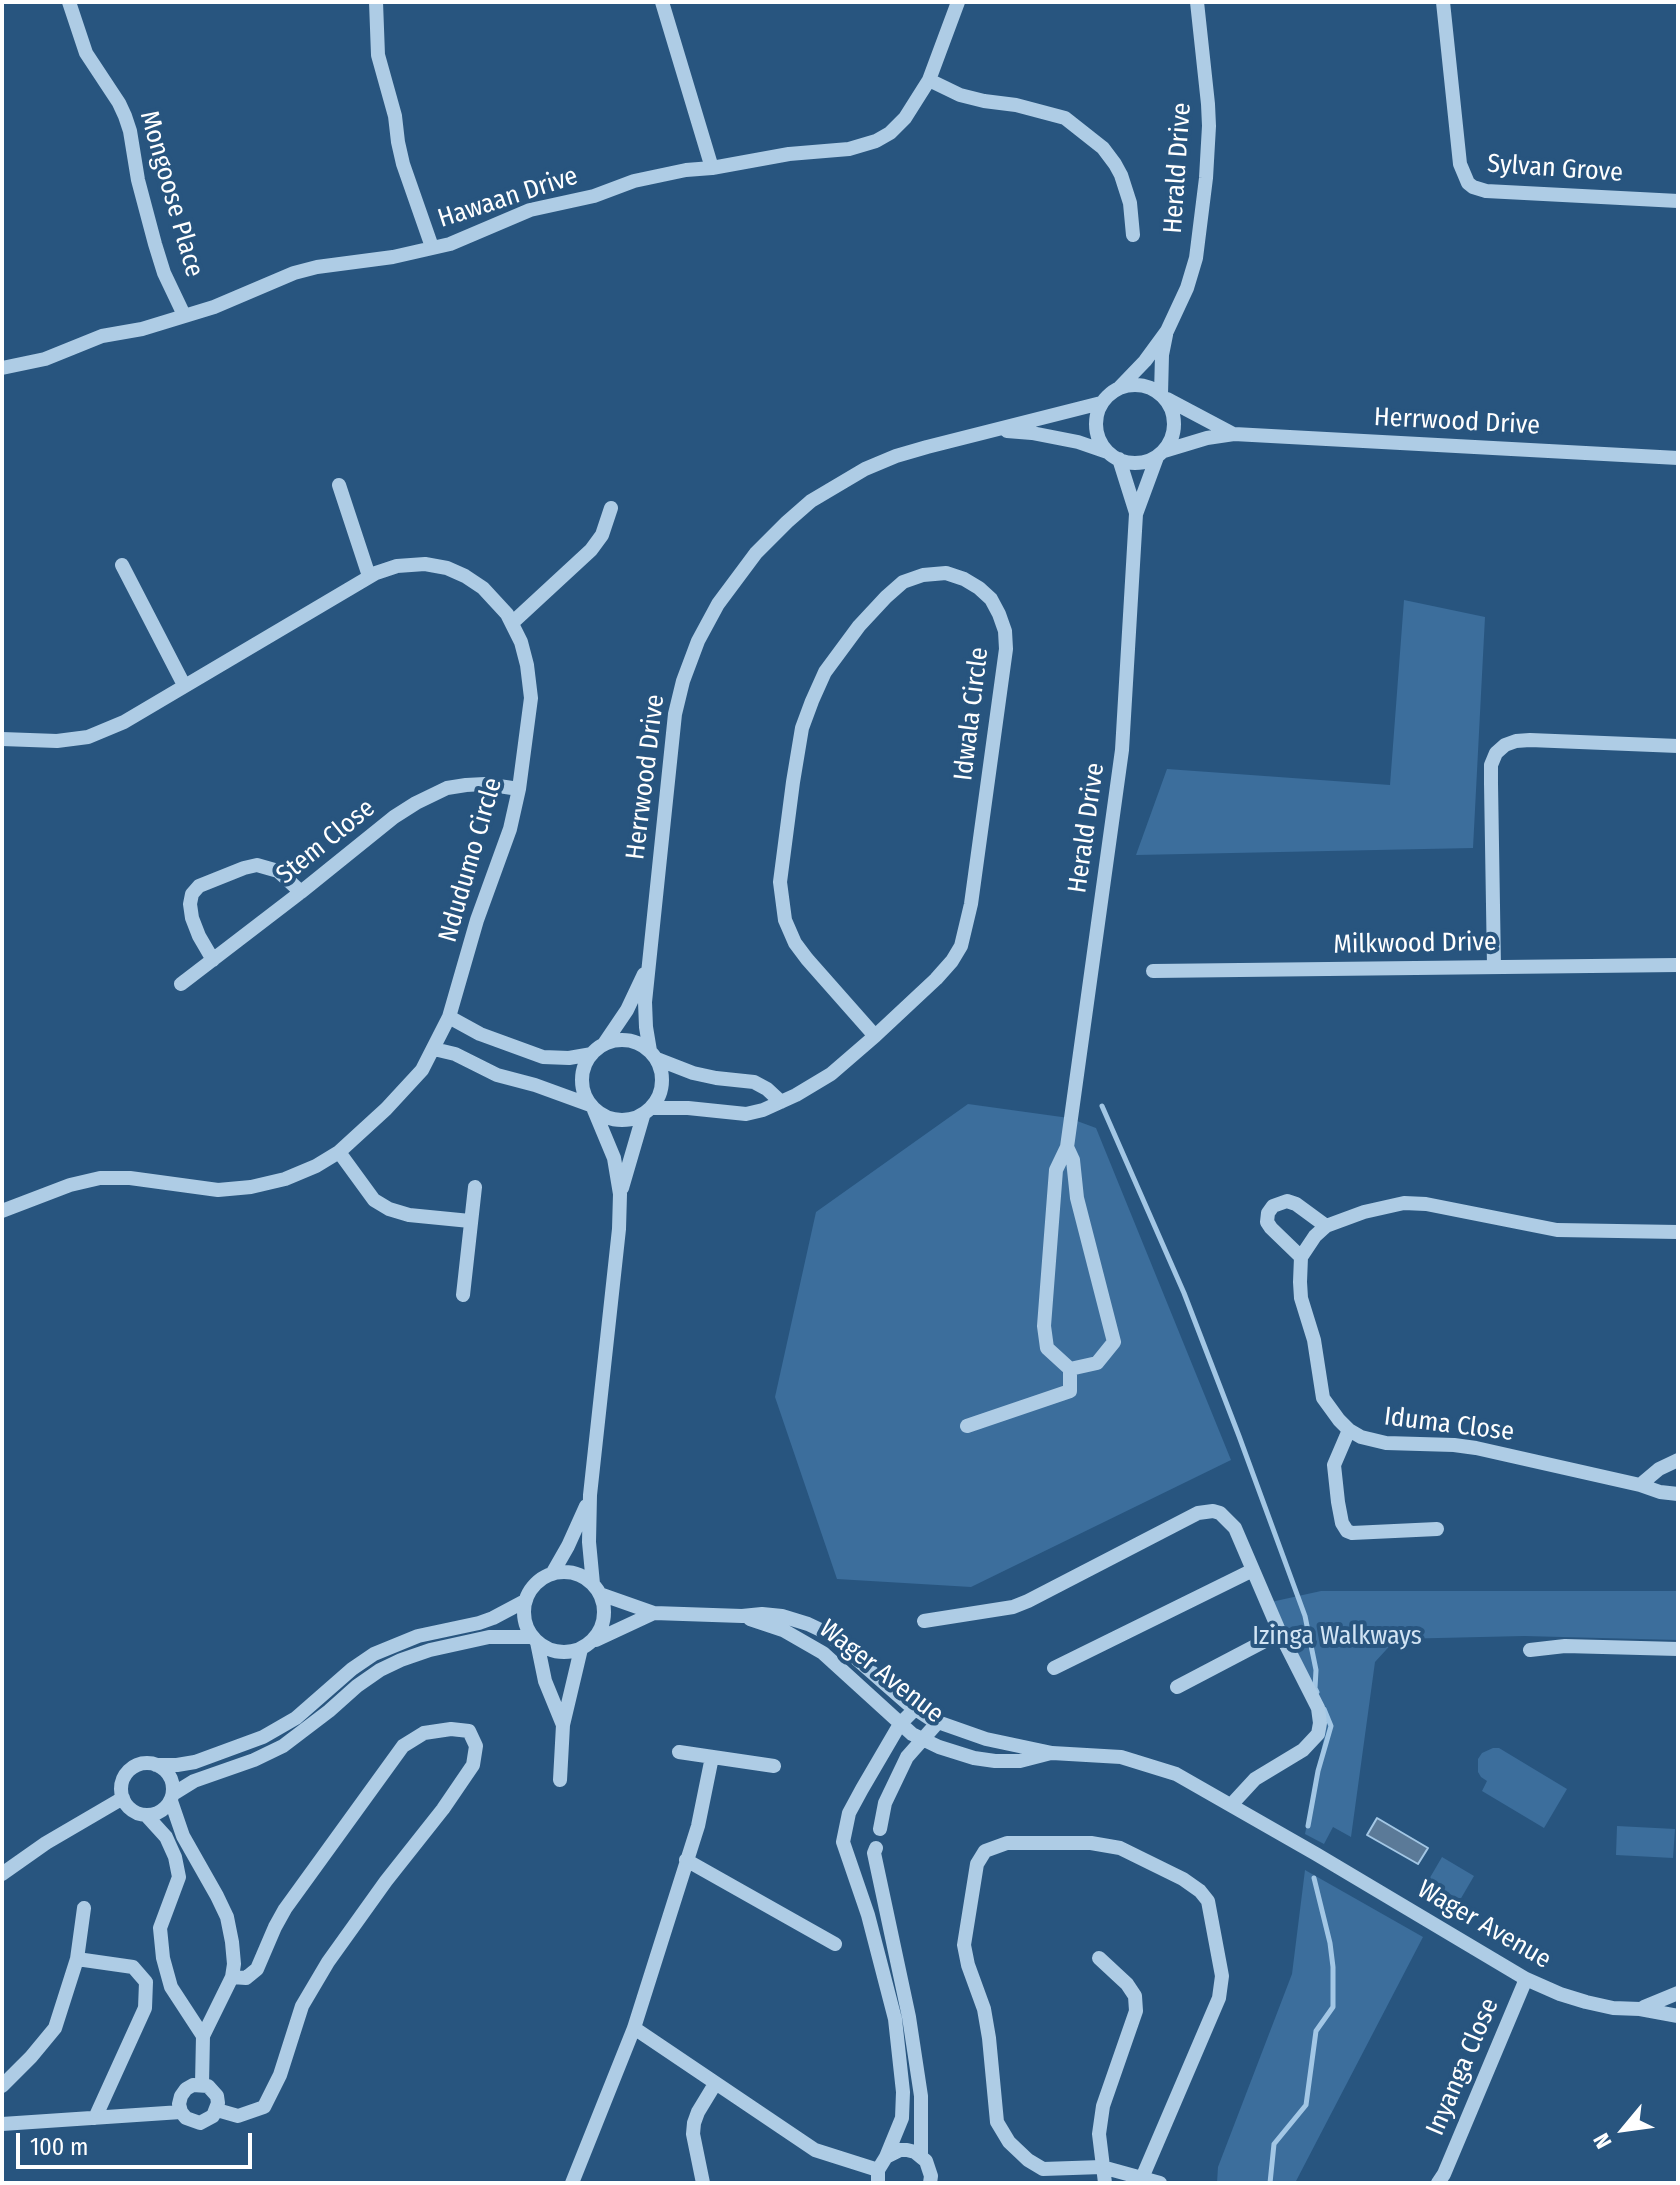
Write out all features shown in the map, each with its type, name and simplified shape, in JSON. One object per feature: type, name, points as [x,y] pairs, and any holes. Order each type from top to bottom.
[{"type":"street","name":"Mongoose Place","points":[[69,2],[86,53],[125,116],[155,244],[164,273],[184,315]]},
{"type":"street","points":[[376,2],[378,55],[395,116],[403,164],[432,247]]},
{"type":"street","points":[[662,2],[712,168]]},
{"type":"street","name":"Hawaan Drive","points":[[2,368],[45,359],[102,336],[142,329],[234,300],[274,281],[317,267],[374,261],[466,238],[530,210],[594,196],[634,181],[789,154],[849,149],[876,141],[890,133],[905,118],[929,80],[958,2]]},
{"type":"street","name":"Herald Drive","points":[[1120,387],[1145,361],[1167,331],[1187,288],[1196,258],[1206,178],[1208,104],[1197,2]]},
{"type":"street","name":"Sylvan Grove","points":[[1443,2],[1460,164],[1468,183],[1486,191],[1678,201]]},
{"type":"street","points":[[929,80],[960,95],[1065,118],[1103,148],[1115,164],[1130,203],[1133,235]]},
{"type":"street","name":"Herald Drive","points":[[1163,396],[1162,355],[1167,331]]},
{"type":"street","points":[[1143,385],[1163,396],[1172,409],[1175,419],[1171,441],[1160,454],[1145,462],[1131,463],[1113,456],[1100,441],[1096,429],[1101,403],[1120,387],[1143,385]]},
{"type":"street","name":"Herrwood Drive","points":[[1163,396],[1234,434]]},
{"type":"street","name":"Herrwood Drive","points":[[654,1055],[646,1027],[645,1002],[675,714],[693,654],[718,604],[756,553],[803,508],[865,469],[896,456],[1101,403]]},
{"type":"street","name":"Herrwood Drive","points":[[995,430],[1078,442],[1113,456]]},
{"type":"street","name":"Herrwood Drive","points":[[1160,454],[1207,438],[1234,434],[1678,458]]},
{"type":"street","name":"Herald Drive","points":[[1067,1147],[1073,1160],[1077,1198],[1114,1342],[1097,1363],[1070,1369],[1047,1348],[1044,1326],[1056,1170],[1067,1147],[1122,750],[1136,514],[1160,454]]},
{"type":"street","name":"Herald Drive","points":[[1113,456],[1136,514]]},
{"type":"street","points":[[339,485],[369,576]]},
{"type":"street","points":[[512,623],[591,550],[602,535],[611,508]]},
{"type":"street","name":"Ndudumo Circle","points":[[2,739],[57,741],[88,737],[124,722],[369,576],[397,566],[425,564],[447,568],[465,576],[496,599],[521,642],[531,698],[519,789],[510,829],[477,920],[449,1017],[422,1070],[386,1109],[339,1152],[285,1179],[218,1190],[130,1178],[100,1178],[70,1185],[2,1211]]},
{"type":"street","points":[[122,565],[184,685]]},
{"type":"street","name":"Idwala Circle","points":[[648,1112],[688,1108],[746,1114],[763,1110],[815,1085],[875,1036],[936,979],[961,946],[971,904],[1006,649],[1002,622],[991,599],[964,579],[946,573],[923,575],[903,582],[859,626],[825,672],[812,701],[802,728],[795,769],[780,882],[785,920],[795,943],[807,959],[875,1036]]},
{"type":"street","points":[[1494,967],[1491,765],[1496,753],[1505,745],[1530,740],[1678,746]]},
{"type":"street","name":"Stem Close","points":[[181,984],[394,817],[431,794],[466,785],[485,784],[519,789]]},
{"type":"street","points":[[213,960],[192,918],[192,894],[199,886],[257,865],[278,871],[301,892]]},
{"type":"street","name":"Milkwood Drive","points":[[1153,971],[1678,965]]},
{"type":"street","name":"Herrwood Drive","points":[[604,1044],[627,1010],[648,967]]},
{"type":"street","points":[[449,1017],[480,1034],[543,1057],[569,1058],[592,1054]]},
{"type":"street","points":[[560,1780],[563,1725],[586,1646],[600,1631],[604,1619],[604,1606],[596,1589],[589,1542],[590,1495],[619,1229],[620,1194],[614,1158],[586,1099],[582,1072],[592,1054],[604,1044],[623,1040],[637,1042],[654,1055],[693,1073],[754,1082],[781,1102]]},
{"type":"street","points":[[434,1049],[455,1054],[497,1075],[535,1085],[592,1107],[605,1117],[618,1121],[631,1120],[648,1112]]},
{"type":"street","points":[[620,1194],[648,1112],[660,1097],[662,1071],[654,1055]]},
{"type":"street","points":[[339,1152],[374,1200],[389,1209],[409,1215],[470,1221]]},
{"type":"street","points":[[463,1295],[475,1187]]},
{"type":"street","points":[[1326,1226],[1287,1201],[1273,1206],[1268,1213],[1267,1222],[1271,1228],[1301,1257],[1308,1244],[1326,1226],[1364,1212],[1404,1203],[1426,1204],[1557,1230],[1676,1230]]},
{"type":"street","name":"Iduma Close","points":[[1301,1257],[1301,1298],[1314,1340],[1323,1398],[1349,1430],[1361,1437],[1386,1443],[1476,1448],[1678,1494]]},
{"type":"street","points":[[967,1426],[1070,1391],[1070,1369]]},
{"type":"street","points":[[1349,1430],[1334,1465],[1342,1523],[1347,1531],[1437,1529]]},
{"type":"street","points":[[1640,1485],[1659,1469],[1678,1460]]},
{"type":"street","points":[[552,1574],[590,1495]]},
{"type":"street","points":[[924,1621],[998,1610],[1028,1601],[1198,1513],[1220,1513],[1235,1528],[1280,1633],[1318,1708],[1320,1723],[1318,1734],[1303,1750],[1255,1779],[1231,1805]]},
{"type":"street","points":[[1054,1668],[1253,1570]]},
{"type":"street","points":[[563,1725],[545,1681],[534,1640],[526,1626],[525,1601],[540,1580],[552,1574],[574,1573],[584,1577],[596,1589],[654,1613],[742,1616]]},
{"type":"street","points":[[203,2036],[171,1987],[163,1958],[160,1928],[179,1877],[175,1857],[166,1837],[146,1815],[132,1810],[123,1798],[122,1784],[129,1771],[142,1764],[195,1762],[263,1737],[296,1718],[374,1654],[418,1636],[479,1623],[525,1601]]},
{"type":"street","points":[[146,1815],[160,1812],[194,1781],[254,1760],[283,1746],[357,1686],[401,1660],[430,1650],[504,1635],[534,1640],[546,1649],[569,1653],[654,1613]]},
{"type":"street","name":"Wager Avenue","points":[[742,1616],[782,1616],[827,1633],[915,1709],[938,1722],[986,1739],[1052,1753],[1101,1754],[1145,1763],[1176,1774],[1526,1979],[1560,1994],[1613,2008],[1678,2016]]},
{"type":"street","name":"Wager Avenue","points":[[742,1616],[783,1630],[823,1653],[900,1724],[923,1740],[974,1758],[995,1761],[1020,1761],[1052,1753]]},
{"type":"street","points":[[1177,1687],[1280,1633]]},
{"type":"street","points":[[1530,1650],[1565,1646],[1678,1649]]},
{"type":"street","points":[[881,2170],[902,2118],[903,2092],[895,2019],[868,1915],[843,1842],[849,1813],[882,1752],[900,1724],[915,1709]]},
{"type":"street","points":[[880,1829],[885,1803],[907,1757],[938,1722]]},
{"type":"street","points":[[217,2110],[238,2116],[264,2107],[280,2075],[302,2006],[328,1962],[473,1765],[476,1746],[469,1731],[451,1729],[424,1733],[403,1746],[285,1909],[257,1969],[246,1978],[232,1977]]},
{"type":"street","points":[[679,1752],[774,1766]]},
{"type":"street","points":[[572,2183],[634,2028],[698,1826],[712,1757]]},
{"type":"street","points":[[156,1765],[172,1780],[172,1798],[183,1836],[227,1917],[234,1964],[232,1977],[203,2036],[202,2084]]},
{"type":"street","points":[[2,1874],[46,1843],[123,1798]]},
{"type":"street","points":[[1142,2178],[1219,1998],[1222,1976],[1208,1901],[1183,1879],[1120,1848],[1091,1843],[1007,1843],[985,1851],[977,1864],[964,1945],[984,2009],[997,2122],[1009,2142],[1043,2169],[1102,2167],[1160,2183]]},
{"type":"street","points":[[876,1848],[874,1853],[911,2030],[921,2096],[921,2156]]},
{"type":"street","points":[[686,1860],[835,1944]]},
{"type":"street","points":[[2,2086],[55,2028],[77,1959],[84,1908]]},
{"type":"street","points":[[1099,1958],[1127,1984],[1135,1996],[1136,2011],[1103,2106],[1099,2134],[1105,2183]]},
{"type":"street","points":[[77,1959],[133,1967],[146,1982],[145,2008],[95,2118]]},
{"type":"street","name":"Inyanga Close","points":[[1441,2178],[1526,1979]]},
{"type":"street","points":[[1640,2009],[1678,1993]]},
{"type":"street","points":[[634,2028],[815,2150],[881,2170]]},
{"type":"street","points":[[202,2084],[217,2096],[217,2110],[200,2123],[193,2122],[181,2112],[179,2104],[186,2089],[202,2084]]},
{"type":"street","points":[[703,2183],[693,2134],[694,2123],[715,2084]]},
{"type":"street","points":[[2,2124],[181,2112]]},
{"type":"street","points":[[881,2170],[900,2150],[907,2150],[921,2156],[929,2168],[930,2183]]},
{"type":"green space","points":[[1404,600],[1485,617],[1473,848],[1136,855],[1167,769],[1390,785]]},
{"type":"green space","points":[[968,1104],[1069,1118],[1096,1128],[1231,1460],[971,1587],[837,1579],[775,1397],[816,1212]]},
{"type":"green space","name":"Izinga Walkways","points":[[1321,1591],[1678,1591],[1678,1640],[1524,1636],[1396,1639],[1375,1662],[1351,1837],[1333,1827],[1324,1844],[1305,1834],[1324,1737],[1271,1602]]},
{"type":"green space","points":[[1499,1748],[1567,1789],[1544,1828],[1482,1791],[1487,1781],[1478,1772],[1478,1759],[1482,1753]]},
{"type":"green space","points":[[1617,1826],[1675,1829],[1673,1858],[1616,1855]]},
{"type":"green space","points":[[1442,1857],[1474,1876],[1460,1900],[1428,1881]]},
{"type":"green space","points":[[1305,1870],[1423,1937],[1295,2183],[1217,2183],[1218,2167],[1292,1974]]},
{"type":"shaded area","points":[[1377,1818],[1428,1848],[1418,1864],[1367,1835]]},
{"type":"waterway","points":[[1102,1106],[1184,1293],[1239,1436],[1305,1616],[1316,1670],[1317,1692]]},
{"type":"waterway","points":[[1308,1826],[1318,1771],[1331,1726],[1324,1709]]},
{"type":"waterway","points":[[1270,2183],[1274,2144],[1306,2105],[1316,2031],[1333,2007],[1330,1943],[1314,1878]]}]
